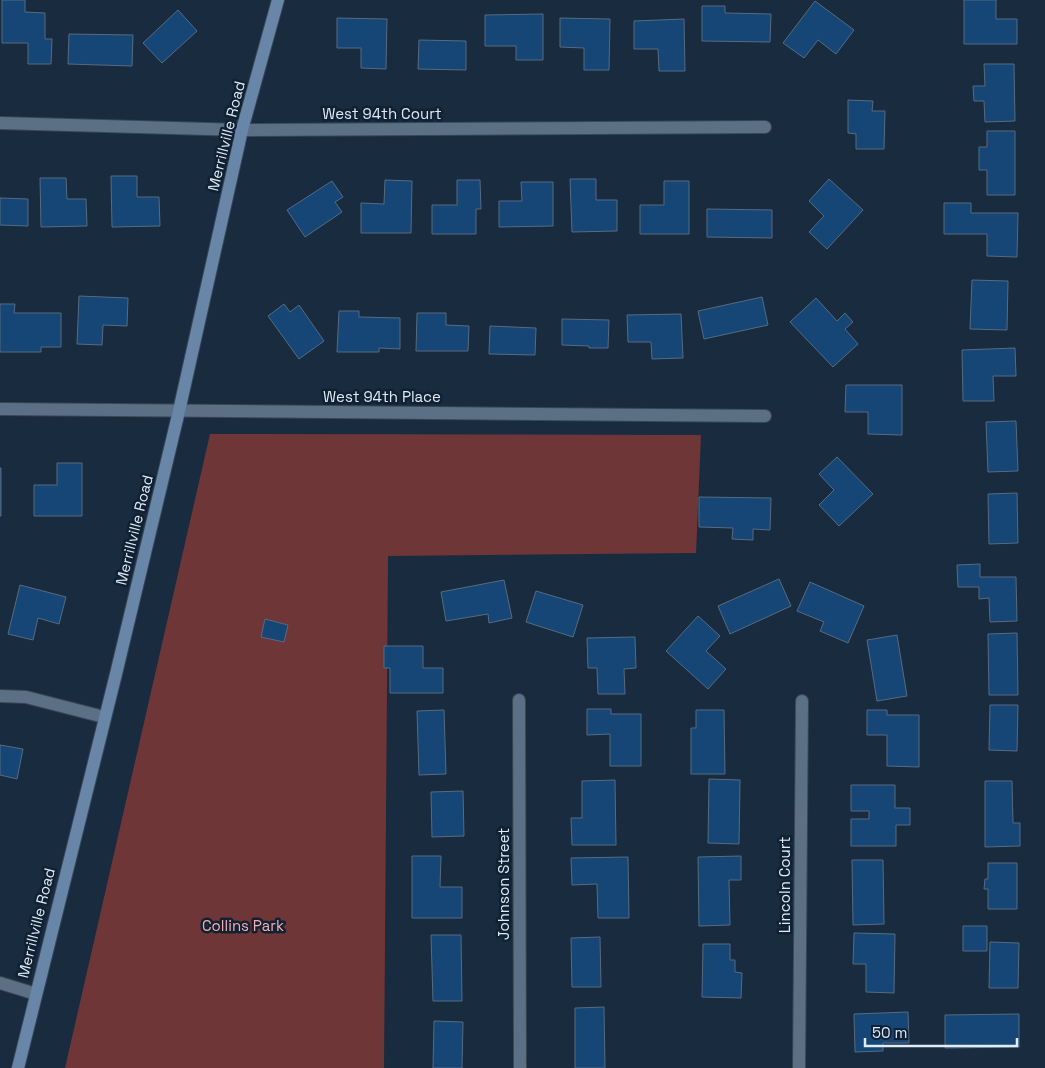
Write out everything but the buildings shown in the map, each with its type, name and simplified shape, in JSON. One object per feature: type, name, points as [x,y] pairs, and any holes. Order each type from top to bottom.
[{"type":"street","name":"Merrillville Road","points":[[18,1068],[179,411],[242,130],[278,0]]},
{"type":"street","name":"West 94th Court","points":[[0,123],[242,130],[765,127]]},
{"type":"street","name":"West 94th Place","points":[[0,409],[765,416]]},
{"type":"street","points":[[0,696],[26,696],[104,717]]},
{"type":"street","name":"Johnson Street","points":[[519,700],[520,1068]]},
{"type":"street","name":"Lincoln Court","points":[[799,1068],[802,701]]},
{"type":"street","points":[[0,983],[36,994]]},
{"type":"green space","name":"Collins Park","points":[[210,434],[701,435],[696,553],[388,556],[384,1068],[65,1068]]}]
